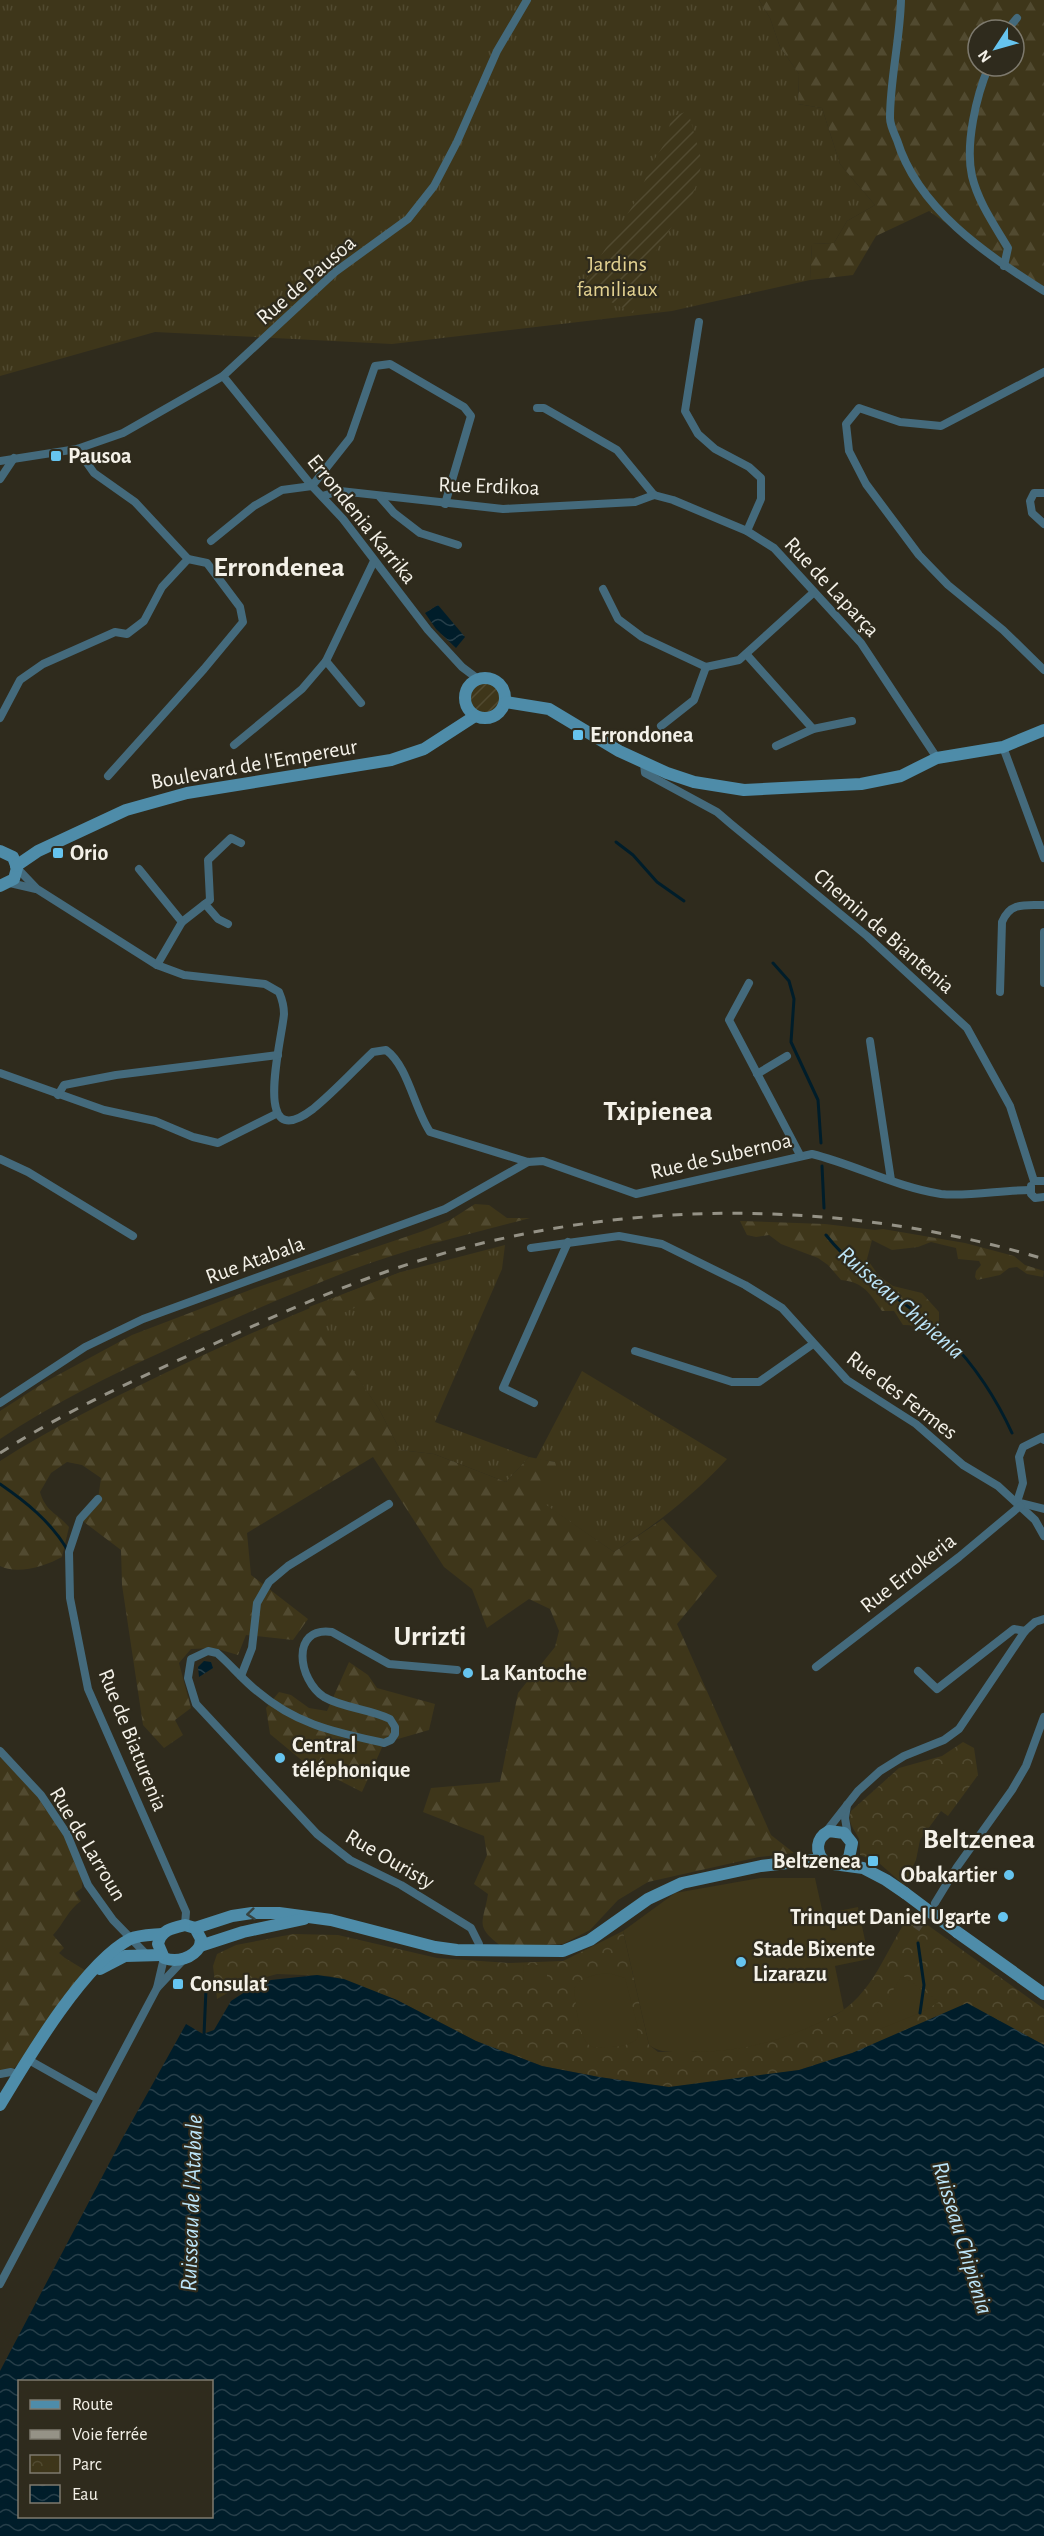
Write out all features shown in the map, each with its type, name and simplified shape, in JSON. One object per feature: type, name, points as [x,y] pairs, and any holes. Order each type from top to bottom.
[{"type":"main road","points":[[475,716],[468,710],[465,701],[466,692],[470,684],[478,679],[489,678],[499,682],[505,691],[506,702],[549,709],[644,764],[703,783],[744,790],[861,784],[902,776],[938,758],[1003,747],[1044,730]]},
{"type":"main road","name":"Boulevard de l'Empereur","points":[[11,860],[38,851],[126,810],[187,793],[392,760],[424,749],[475,716],[485,719],[496,716],[506,702]]},
{"type":"main road","points":[[5,885],[15,877],[11,860]]},
{"type":"main road","points":[[801,1860],[817,1847],[825,1833],[834,1830],[848,1836],[852,1843],[852,1853],[862,1868]]},
{"type":"main road","points":[[817,1847],[822,1859],[831,1865],[841,1864],[862,1868],[886,1880],[1044,1994]]},
{"type":"main road","points":[[841,1864],[852,1853]]},
{"type":"main road","points":[[163,1956],[158,1944],[162,1934],[167,1930],[252,1913],[279,1913],[366,1928],[435,1947],[480,1952],[563,1951],[590,1940],[648,1899],[682,1883],[801,1860],[822,1859]]},
{"type":"main road","points":[[91,1974],[126,1956],[146,1954],[163,1956],[169,1960],[185,1958],[201,1946],[243,1932],[309,1918]]},
{"type":"main road","points":[[190,1927],[201,1939],[201,1946]]},
{"type":"main road","points":[[0,2105],[27,2060],[91,1974],[111,1953],[130,1939],[162,1934]]},
{"type":"street","name":"Rue de Pausoa","points":[[0,461],[77,449],[123,433],[223,376],[335,272],[408,219],[422,204],[457,142],[497,51],[527,0]]},
{"type":"street","points":[[901,0],[901,24],[890,120],[902,158],[930,199],[963,233],[1004,266],[1044,291]]},
{"type":"street","points":[[986,78],[970,138],[972,176],[985,207],[1008,248],[1004,266]]},
{"type":"street","points":[[699,322],[685,411],[698,434],[715,449],[749,467],[761,478],[761,499],[747,531]]},
{"type":"street","points":[[211,541],[254,506],[282,490],[312,486],[350,438],[375,366],[390,364],[464,407],[471,416],[446,504]]},
{"type":"street","points":[[1044,372],[941,426],[900,422],[859,408],[846,424],[849,451],[866,484],[919,555],[948,585],[1003,630],[1044,670]]},
{"type":"street","name":"Errondenia Karrika","points":[[223,376],[312,486],[343,519],[428,630],[462,667],[478,679]]},
{"type":"street","points":[[537,408],[544,408],[617,450],[654,495]]},
{"type":"street","points":[[77,449],[94,473],[135,502],[188,559],[207,563],[240,607],[243,622],[108,776]]},
{"type":"street","points":[[0,479],[14,458]]},
{"type":"street","name":"Rue Erdikoa","points":[[322,496],[340,491],[446,504],[503,508],[635,502],[654,495]]},
{"type":"street","points":[[1044,493],[1034,493],[1030,501],[1032,513],[1044,524]]},
{"type":"street","name":"Rue de Laparça","points":[[654,495],[673,500],[747,531],[774,548],[861,643],[938,758]]},
{"type":"street","points":[[380,497],[394,513],[420,533],[458,544]]},
{"type":"street","points":[[0,718],[20,680],[43,664],[115,632],[127,634],[144,621],[162,587],[188,559]]},
{"type":"street","points":[[234,745],[302,689],[326,661],[374,561]]},
{"type":"street","points":[[603,589],[618,619],[642,637],[706,667],[739,660],[747,655],[813,592]]},
{"type":"street","points":[[747,655],[813,729]]},
{"type":"street","points":[[326,661],[361,703]]},
{"type":"street","points":[[661,726],[694,700],[706,667]]},
{"type":"street","points":[[776,746],[813,729],[852,721]]},
{"type":"street","points":[[1003,747],[1044,858]]},
{"type":"street","name":"Chemin de Biantenia","points":[[644,764],[645,773],[717,812],[874,942],[937,1002],[960,1019],[1010,1106],[1034,1181]]},
{"type":"street","points":[[157,965],[182,922],[210,900],[208,860],[231,838],[241,843]]},
{"type":"street","points":[[0,1073],[104,1110],[155,1121],[193,1137],[218,1143],[276,1114],[273,1096],[284,1011],[279,992],[272,986],[184,975],[157,965],[37,889],[11,860]]},
{"type":"street","points":[[139,869],[182,922]]},
{"type":"street","points":[[5,885],[37,889]]},
{"type":"street","points":[[205,904],[218,919],[228,924]]},
{"type":"street","points":[[1000,992],[1002,922],[1006,913],[1012,907],[1019,905],[1044,905]]},
{"type":"street","points":[[1044,932],[1044,979]]},
{"type":"street","points":[[748,983],[729,1020],[800,1155]]},
{"type":"street","points":[[870,1041],[891,1180]]},
{"type":"street","name":"Rue de Subernoa","points":[[276,1114],[282,1120],[292,1120],[312,1109],[374,1052],[386,1050],[396,1057],[422,1120],[430,1132],[528,1162],[543,1161],[636,1194],[812,1154],[839,1161],[912,1188],[944,1194],[1030,1190]]},
{"type":"street","points":[[58,1095],[64,1085],[116,1075],[278,1055]]},
{"type":"street","points":[[757,1074],[787,1056]]},
{"type":"street","points":[[0,1159],[28,1172],[133,1236]]},
{"type":"street","name":"Rue Atabala","points":[[0,1403],[85,1347],[143,1320],[445,1209],[528,1162]]},
{"type":"street","points":[[1044,1181],[1034,1181],[1030,1190],[1035,1198],[1044,1197]]},
{"type":"street","name":"Rue des Fermes","points":[[531,1248],[619,1236],[662,1244],[746,1284],[782,1308],[847,1380],[916,1424],[963,1465],[998,1486],[1035,1520],[1044,1536]]},
{"type":"street","points":[[534,1403],[503,1388],[568,1242]]},
{"type":"street","points":[[635,1351],[732,1382],[759,1382],[813,1344]]},
{"type":"street","points":[[1044,1440],[1042,1437],[1023,1447],[1019,1457],[1023,1484],[1018,1504],[1044,1509]]},
{"type":"street","name":"Rue de Biaturenia","points":[[98,1499],[80,1519],[69,1552],[70,1598],[88,1689],[186,1912],[190,1927]]},
{"type":"street","points":[[241,1676],[252,1648],[257,1603],[268,1582],[288,1566],[389,1504]]},
{"type":"street","name":"Rue Errokeria","points":[[816,1668],[959,1557],[1018,1504]]},
{"type":"street","points":[[825,1833],[858,1791],[892,1763],[944,1740],[959,1729],[1025,1631],[1035,1622],[1044,1619]]},
{"type":"street","points":[[918,1671],[937,1689],[1014,1629],[1025,1631]]},
{"type":"street","name":"Rue Ouristy","points":[[457,1670],[389,1664],[332,1632],[324,1631],[311,1637],[302,1653],[302,1663],[308,1679],[325,1698],[381,1714],[390,1719],[395,1727],[395,1734],[391,1740],[384,1743],[325,1730],[307,1723],[272,1703],[217,1653],[208,1651],[191,1659],[188,1668],[190,1692],[196,1704],[317,1834],[350,1860],[400,1885],[471,1928],[479,1944],[480,1952]]},
{"type":"street","points":[[934,1903],[1012,1790],[1026,1766],[1044,1717]]},
{"type":"street","name":"Rue de Larroun","points":[[0,1751],[40,1795],[60,1824],[88,1885],[113,1920],[146,1954]]},
{"type":"street","points":[[847,1805],[845,1818],[848,1836]]},
{"type":"street","points":[[157,1988],[163,1956]]},
{"type":"street","points":[[0,2284],[157,1988],[185,1958]]},
{"type":"street","points":[[27,2060],[98,2099]]},
{"type":"street","points":[[0,2074],[11,2072],[18,2074]]},
{"type":"green space","points":[[0,0],[759,0],[770,18],[780,47],[799,74],[798,104],[822,108],[840,164],[875,205],[847,221],[834,243],[812,244],[810,280],[672,311],[392,344],[155,332],[0,376]]},
{"type":"green space","points":[[759,0],[1044,0],[1044,291],[929,211],[876,236],[853,275],[810,280],[812,244],[834,243],[847,221],[875,205],[840,164],[822,108],[798,104],[799,74],[780,47],[770,18]]},
{"type":"green space","name":"Jardins familiaux","points":[[688,111],[702,162],[697,183],[692,196],[649,261],[633,313],[581,287],[637,199],[652,163],[667,140],[671,117]]},
{"type":"green space","points":[[485,678],[493,679],[499,684],[504,690],[504,706],[499,712],[493,717],[485,718],[477,717],[471,712],[466,706],[465,698],[466,690],[471,684],[477,679]]},
{"type":"green space","points":[[475,1204],[489,1205],[507,1218],[530,1218],[395,1255],[304,1289],[101,1381],[0,1439],[0,1411],[45,1382],[132,1335],[255,1288],[423,1231],[450,1220]]},
{"type":"green space","points":[[740,1221],[883,1229],[965,1243],[1014,1256],[1025,1265],[1044,1271],[1043,1277],[1027,1274],[1017,1267],[1009,1268],[1000,1275],[977,1280],[976,1271],[981,1265],[979,1261],[958,1259],[956,1248],[931,1242],[918,1247],[892,1250],[872,1240],[867,1259],[879,1276],[893,1286],[922,1293],[939,1312],[939,1334],[903,1325],[894,1311],[882,1311],[861,1286],[841,1280],[828,1265],[818,1258],[781,1244],[769,1235],[756,1237],[747,1235]]},
{"type":"green space","points":[[505,1245],[502,1269],[435,1422],[529,1457],[506,1482],[434,1454],[400,1450],[379,1409],[309,1307],[401,1272]]},
{"type":"green space","points":[[401,1272],[403,1282],[381,1296],[321,1323],[379,1409],[400,1450],[434,1454],[506,1482],[529,1457],[555,1462],[558,1473],[542,1502],[614,1552],[663,1519],[717,1576],[677,1624],[771,1835],[794,1853],[759,1857],[648,1882],[618,1900],[590,1930],[563,1944],[502,1947],[493,1940],[487,1934],[483,1924],[488,1894],[474,1884],[487,1855],[484,1836],[423,1812],[431,1788],[500,1782],[518,1693],[555,1647],[559,1631],[550,1609],[529,1599],[487,1628],[472,1589],[444,1567],[373,1457],[247,1533],[251,1575],[308,1619],[293,1640],[246,1635],[238,1655],[214,1648],[191,1649],[179,1663],[191,1708],[175,1720],[183,1735],[164,1748],[143,1725],[122,1585],[121,1550],[80,1519],[98,1499],[101,1478],[82,1465],[67,1462],[51,1473],[40,1492],[48,1508],[69,1527],[62,1557],[31,1568],[15,1570],[0,1566],[0,1461],[61,1425],[165,1373],[282,1320]]},
{"type":"green space","points":[[582,1371],[727,1459],[674,1509],[614,1552],[541,1502],[555,1462],[536,1459]]},
{"type":"green space","points":[[349,1662],[368,1675],[377,1688],[435,1704],[429,1730],[384,1743],[362,1792],[305,1763],[270,1734],[266,1708],[279,1692],[291,1695],[309,1708],[327,1711]]},
{"type":"green space","points":[[963,1742],[974,1748],[978,1775],[948,1816],[941,1811],[920,1840],[916,1860],[904,1885],[879,1863],[860,1855],[859,1839],[850,1823],[851,1811],[899,1768],[942,1756]]},
{"type":"green space","points":[[0,1751],[41,1796],[66,1832],[75,1851],[81,1870],[82,1888],[75,1893],[81,1901],[53,1935],[64,1948],[59,1953],[88,1972],[25,2057],[13,2069],[0,2072]]},
{"type":"green space","name":"Stade Bixente Lizarazu","points":[[760,1878],[815,1878],[823,1914],[858,1907],[869,1959],[835,1966],[844,2010],[805,2029],[747,2047],[706,2052],[674,2052],[653,2048],[649,2045],[623,1931],[675,1893]]},
{"type":"green space","points":[[911,1913],[1044,2009],[1044,2045],[1031,2038],[852,2053],[799,2070],[716,2083],[669,2087],[542,2066],[476,2041],[397,2000],[330,1976],[277,1974],[245,1983],[217,1999],[213,1966],[217,1954],[236,1945],[293,1934],[338,1935],[437,1958],[509,1963],[563,1961],[623,1931],[649,2045],[658,2052],[693,2052],[832,2017],[846,2008],[869,1984]]},
{"type":"green space","points":[[523,1965],[547,1965],[547,1982],[524,1982]]},
{"type":"green space","points":[[609,1973],[625,1978],[637,2024],[638,2038],[624,2046],[593,2047],[588,2044],[581,2030],[574,1989],[584,1979]]},
{"type":"green space","points":[[902,1975],[939,2002],[920,2013],[880,2029],[871,2020],[885,2004]]},
{"type":"water","points":[[438,605],[465,637],[456,648],[436,629],[425,613]]},
{"type":"water","points":[[204,1661],[211,1662],[213,1668],[199,1677],[198,1667]]},
{"type":"water","points":[[317,1975],[344,1979],[397,2000],[476,2041],[542,2066],[669,2087],[799,2070],[852,2053],[967,2003],[1044,2045],[1044,2536],[0,2536],[0,2371],[122,2139],[186,2024],[203,2034],[214,2030],[231,2001],[248,1990],[271,1980]]},
{"type":"waterway","name":"Ruisseau Chipienia","points":[[616,842],[633,855],[657,882],[684,901]]},
{"type":"waterway","name":"Ruisseau Chipienia","points":[[773,963],[789,981],[794,999],[791,1042],[818,1100],[821,1143]]},
{"type":"waterway","name":"Ruisseau Chipienia","points":[[822,1166],[824,1208]]},
{"type":"waterway","name":"Ruisseau Chipienia","points":[[826,1235],[869,1277],[933,1326],[958,1349],[984,1383],[1012,1433]]},
{"type":"waterway","points":[[0,1484],[37,1513],[67,1549]]},
{"type":"waterway","name":"Ruisseau Chipienia","points":[[918,1943],[924,1985],[920,2013]]},
{"type":"waterway","name":"Ruisseau de l'Atabale","points":[[204,2035],[206,1989]]},
{"type":"tunnel","points":[[916,1929],[931,1908]]},
{"type":"railway","points":[[0,1453],[49,1424],[124,1385],[324,1295],[387,1271],[452,1251],[525,1234],[599,1222],[674,1215],[748,1213],[823,1217],[898,1226],[971,1240],[1044,1259]]},
{"type":"place","name":"Pausoa","points":[[56,456]]},
{"type":"place","name":"Errondonea","points":[[578,735]]},
{"type":"place","name":"Orio","points":[[58,853]]},
{"type":"place","name":"La Kantoche","points":[[468,1673]]},
{"type":"place","name":"Central téléphonique","points":[[280,1758]]},
{"type":"place","name":"Beltzenea","points":[[873,1861]]},
{"type":"place","name":"Obakartier","points":[[1009,1875]]},
{"type":"place","name":"Trinquet Daniel Ugarte","points":[[1003,1917]]},
{"type":"place","name":"Stade Bixente Lizarazu","points":[[741,1962]]},
{"type":"place","name":"Consulat","points":[[178,1984]]},
{"type":"district","name":"Errondenea","points":[[279,568]]},
{"type":"district","name":"Txipienea","points":[[658,1112]]},
{"type":"district","name":"Urrizti","points":[[430,1637]]},
{"type":"district","name":"Beltzenea","points":[[979,1840]]}]
